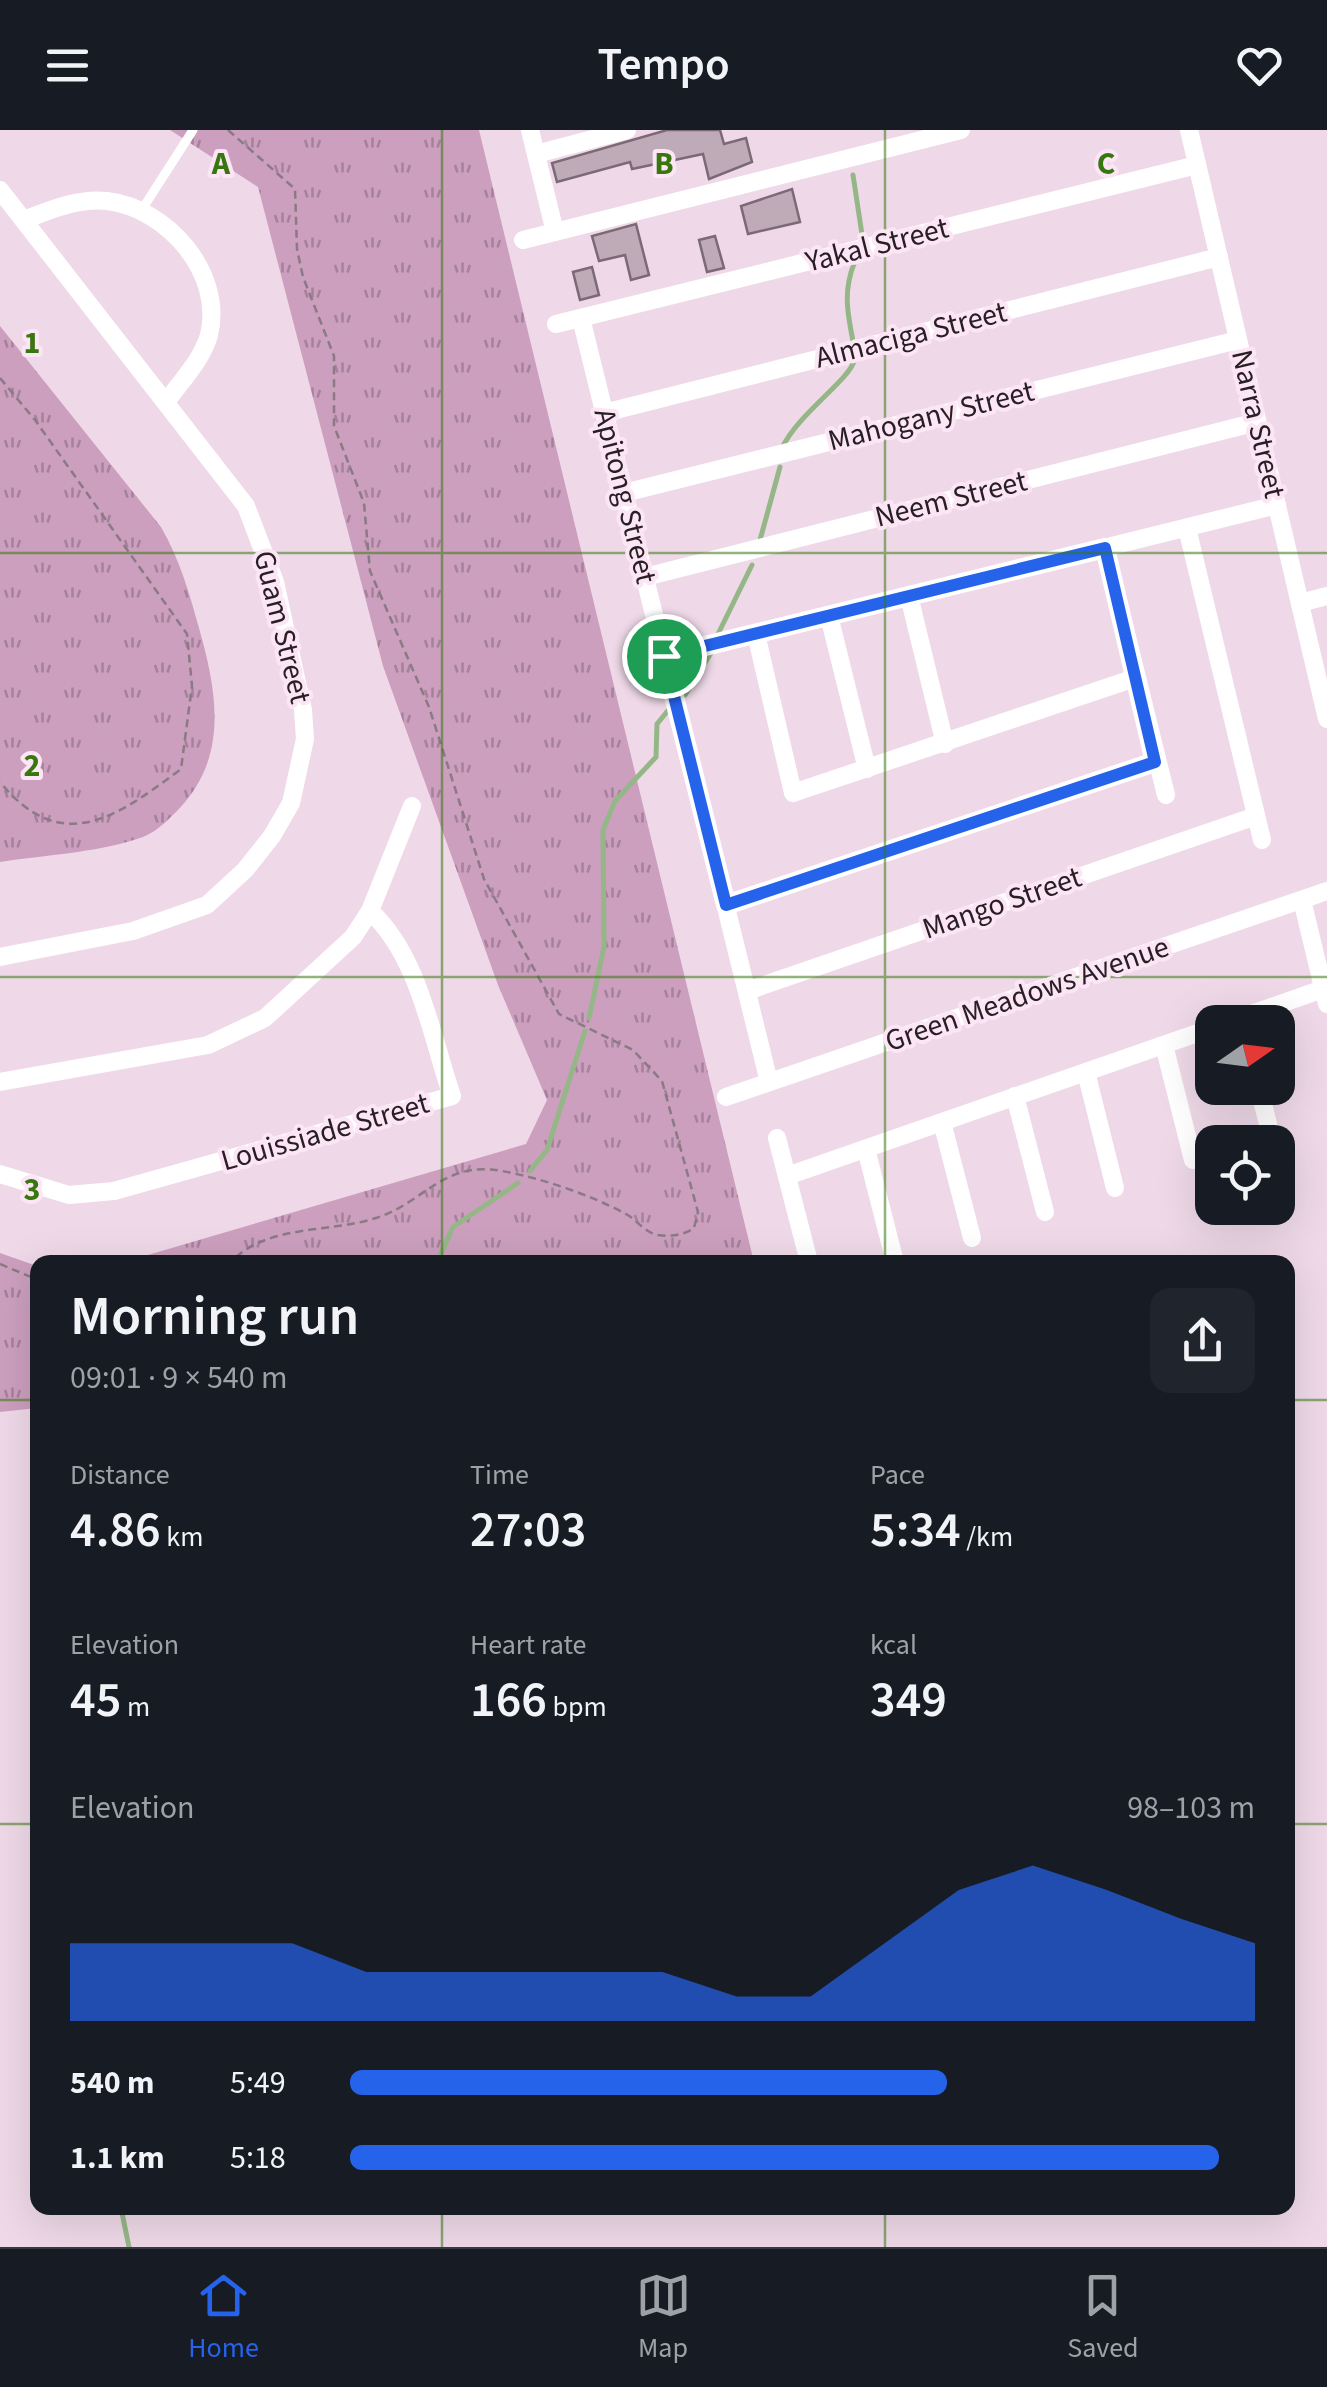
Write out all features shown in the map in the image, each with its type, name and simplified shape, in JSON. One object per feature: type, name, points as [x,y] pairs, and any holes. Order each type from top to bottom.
[{"type":"street","points":[[530,130],[555,232]]},
{"type":"street","points":[[536,154],[627,130]]},
{"type":"street","points":[[523,240],[961,130]]},
{"type":"street","name":"Narra Street","points":[[1189,130],[1327,719]]},
{"type":"street","name":"Yakal Street","points":[[556,324],[1197,165]]},
{"type":"street","name":"Guam Street","points":[[0,190],[246,506],[269,564],[304,710],[305,739],[291,803],[246,870],[207,905],[133,931],[0,957]]},
{"type":"street","points":[[24,220],[76,202],[104,200],[141,211],[186,246],[208,291],[210,333],[203,351],[167,401]]},
{"type":"street","name":"Almaciga Street","points":[[604,412],[1218,257]]},
{"type":"street","name":"Apitong Street","points":[[580,318],[769,1082]]},
{"type":"street","name":"Mahogany Street","points":[[624,493],[1238,340]]},
{"type":"street","name":"Neem Street","points":[[644,577],[1258,422]]},
{"type":"street","points":[[664,656],[1277,506]]},
{"type":"street","points":[[1187,528],[1262,840]]},
{"type":"street","points":[[1105,548],[1166,795]]},
{"type":"street","points":[[908,596],[944,744]]},
{"type":"street","points":[[1300,602],[1327,596]]},
{"type":"street","points":[[829,616],[867,769]]},
{"type":"street","points":[[756,634],[793,793],[1135,678]]},
{"type":"street","points":[[726,905],[1155,762]]},
{"type":"street","points":[[0,1082],[208,1044],[237,1034],[329,964],[370,911],[412,806]]},
{"type":"street","name":"Mango Street","points":[[747,991],[1256,816]]},
{"type":"street","name":"Green Meadows Avenue","points":[[726,1097],[1327,891]]},
{"type":"street","points":[[1295,1005],[1325,997],[1302,900]]},
{"type":"street","name":"Louissiade Street","points":[[0,1174],[69,1195],[114,1191],[452,1096],[405,958],[385,924],[370,911]]},
{"type":"street","points":[[787,1176],[1195,1034]]},
{"type":"street","points":[[1164,1045],[1193,1160]]},
{"type":"street","points":[[1086,1072],[1115,1188]]},
{"type":"street","points":[[1015,1096],[1045,1212]]},
{"type":"street","points":[[942,1122],[972,1238]]},
{"type":"street","points":[[777,1138],[807,1255]]},
{"type":"street","points":[[866,1148],[893,1255]]},
{"type":"lane","points":[[141,211],[193,130]]},
{"type":"path","points":[[228,130],[295,189],[297,249],[303,277],[334,356],[334,426],[364,503],[370,571],[429,707],[484,879],[559,1014],[633,1050],[662,1082],[698,1212],[694,1228],[662,1236],[582,1196],[484,1169],[446,1176],[372,1220],[293,1232],[237,1255]]},
{"type":"path","points":[[0,378],[35,420],[188,634],[192,686],[181,769],[120,815],[59,826],[18,805],[0,782]]},
{"type":"path","points":[[0,1264],[30,1277]]},
{"type":"green space","points":[[170,130],[479,130],[752,1255],[148,1255],[526,1144],[547,1100],[498,985],[383,666],[258,187]]},
{"type":"green space","points":[[0,326],[168,539],[188,589],[206,653],[214,726],[204,771],[192,793],[153,832],[104,848],[0,862]]},
{"type":"green space","points":[[0,1253],[30,1264],[30,1409],[0,1412]]},
{"type":"building","points":[[667,130],[720,130],[724,144],[746,138],[752,162],[709,179],[703,154],[632,169],[630,162],[557,182],[552,163]]},
{"type":"building","points":[[792,189],[800,222],[748,234],[741,206]]},
{"type":"building","points":[[636,224],[649,275],[631,280],[625,255],[599,261],[592,236]]},
{"type":"building","points":[[715,236],[724,268],[707,272],[699,240]]},
{"type":"building","points":[[592,267],[599,295],[580,300],[573,272]]},
{"type":"waterway","points":[[853,175],[863,241]]},
{"type":"waterway","points":[[853,341],[847,301],[855,261]]},
{"type":"waterway","points":[[782,448],[854,361]]},
{"type":"waterway","points":[[760,540],[780,467]]},
{"type":"waterway","points":[[718,634],[752,565]]},
{"type":"waterway","points":[[685,695],[711,653]]},
{"type":"waterway","points":[[589,1018],[604,947],[603,830],[615,801],[656,757],[657,724],[670,708]]},
{"type":"waterway","points":[[530,1171],[547,1150],[585,1031]]},
{"type":"waterway","points":[[440,1255],[453,1227],[518,1183]]},
{"type":"waterway","points":[[122,2215],[129,2247]]},
{"type":"route","points":[[1105,548],[1155,762],[726,905],[664,656],[1105,548]]}]
